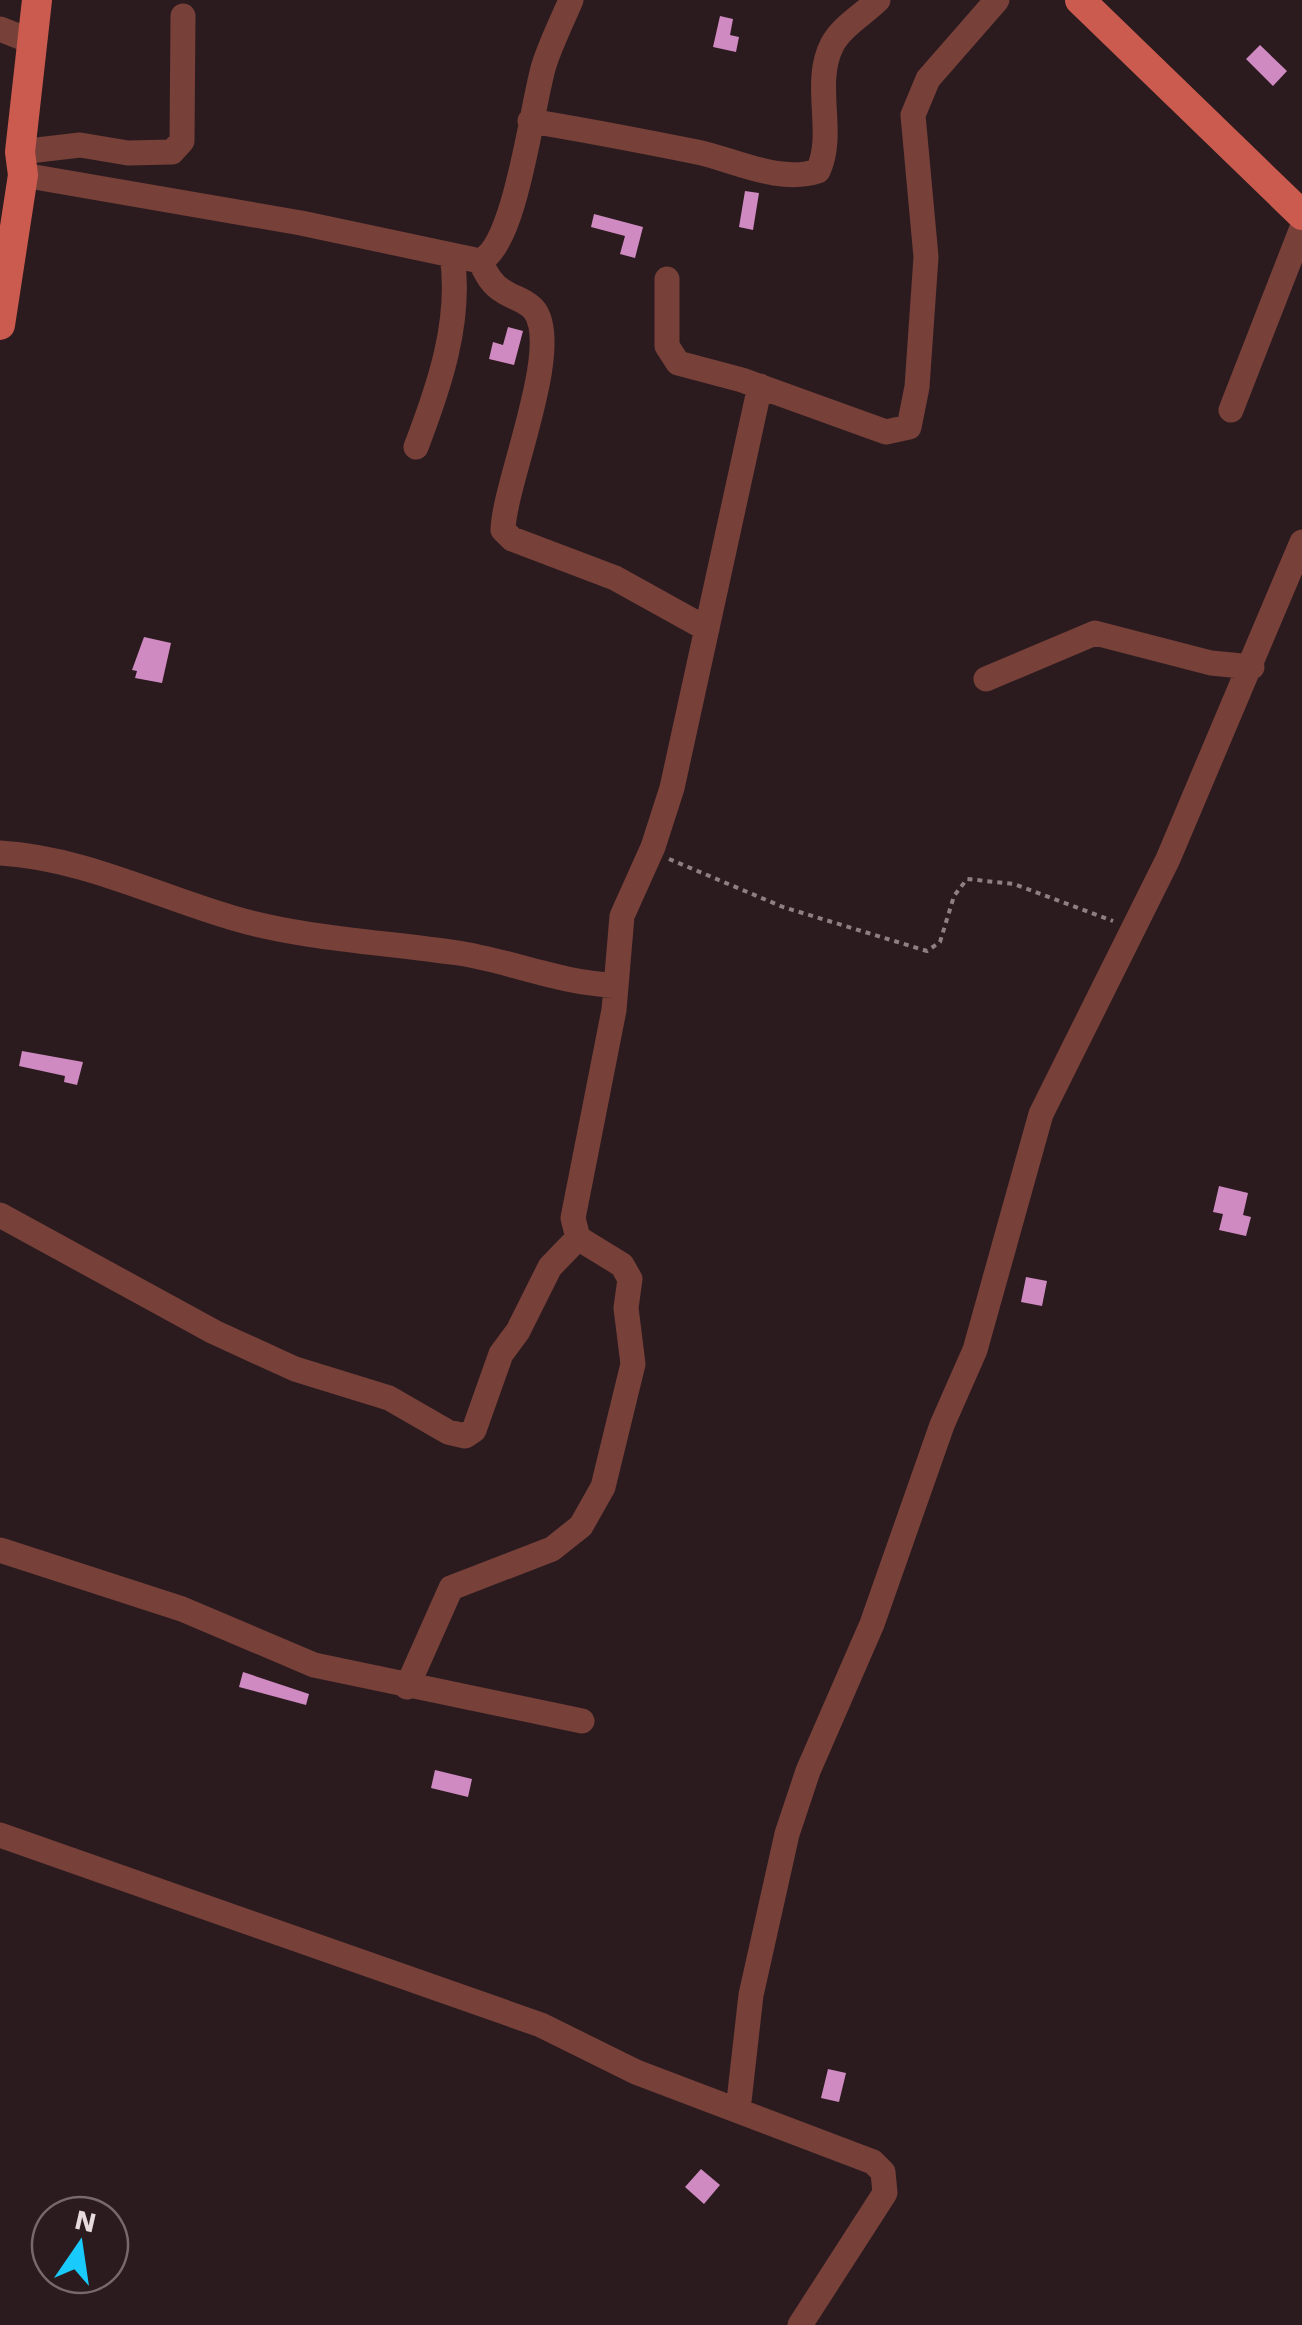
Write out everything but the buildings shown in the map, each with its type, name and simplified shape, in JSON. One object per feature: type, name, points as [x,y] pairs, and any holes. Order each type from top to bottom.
[{"type":"main road","points":[[0,325],[21,163],[36,0]]},
{"type":"main road","points":[[1080,0],[1302,215]]},
{"type":"street","points":[[480,261],[495,248],[546,60],[572,0]]},
{"type":"street","points":[[530,121],[604,132],[804,176],[818,171],[825,149],[824,101],[832,44],[878,0]]},
{"type":"street","points":[[668,279],[666,346],[673,360],[760,386],[886,432],[909,427],[919,368],[926,257],[913,115],[928,79],[996,0]]},
{"type":"street","points":[[21,163],[80,145],[128,153],[172,152],[182,141],[183,16]]},
{"type":"street","points":[[0,29],[33,42]]},
{"type":"street","points":[[21,163],[480,261]]},
{"type":"street","points":[[1232,410],[1302,228]]},
{"type":"street","points":[[416,447],[446,361],[455,294],[452,256]]},
{"type":"street","points":[[480,261],[493,284],[530,305],[540,322],[532,422],[503,514],[503,530],[512,539],[615,578],[707,630]]},
{"type":"street","points":[[407,1687],[451,1588],[552,1548],[580,1526],[603,1487],[633,1364],[626,1308],[630,1280],[622,1264],[578,1238],[573,1218],[595,1124],[622,916],[653,847],[672,788],[760,386]]},
{"type":"street","points":[[738,2110],[751,1995],[786,1834],[808,1771],[872,1624],[942,1425],[975,1350],[1041,1114],[1136,928],[1252,667],[1302,542]]},
{"type":"street","points":[[986,678],[1095,633],[1211,663],[1252,667]]},
{"type":"street","points":[[0,853],[72,862],[237,920],[400,948],[458,953],[563,980],[614,985]]},
{"type":"street","points":[[0,1215],[214,1332],[295,1368],[389,1398],[464,1436],[474,1430],[501,1354],[526,1317],[541,1280],[578,1238]]},
{"type":"street","points":[[0,1550],[182,1608],[314,1664],[407,1687],[451,1691],[582,1721]]},
{"type":"street","points":[[0,1836],[511,2013],[636,2072],[858,2153],[883,2172],[885,2193],[874,2217],[800,2325]]},
{"type":"path","points":[[653,847],[687,870],[783,907],[927,951],[940,942],[954,896],[967,879],[1014,884],[1083,913],[1136,928]]}]
